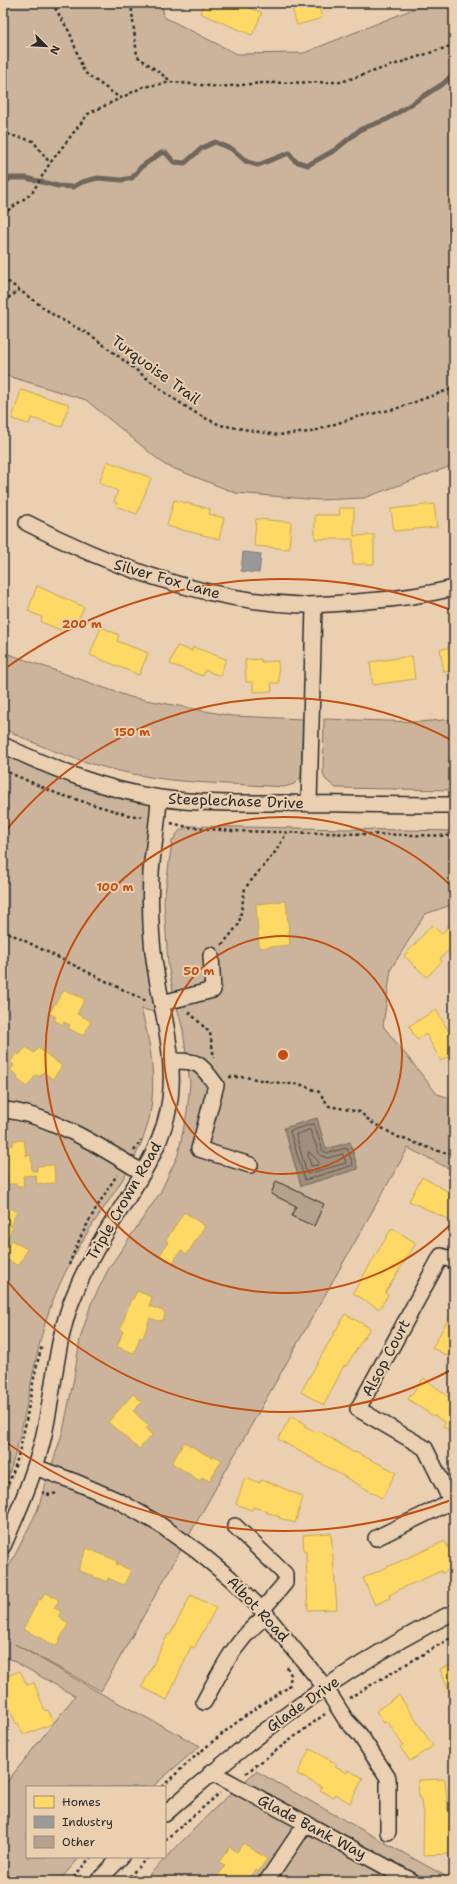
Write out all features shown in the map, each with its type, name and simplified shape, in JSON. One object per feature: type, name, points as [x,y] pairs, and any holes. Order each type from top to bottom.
[{"type":"street","name":"Silver Fox Lane","points":[[27,523],[69,545],[115,565],[164,581],[214,594],[258,601],[314,605],[403,598],[454,588]]},
{"type":"street","points":[[309,804],[314,605]]},
{"type":"street","name":"Steeplechase Drive","points":[[3,745],[41,763],[72,775],[112,788],[159,798],[213,802],[454,805]]},
{"type":"street","name":"Triple Crown Road","points":[[3,1546],[35,1467],[43,1438],[62,1336],[74,1295],[90,1260],[156,1150],[164,1127],[170,1101],[171,1061],[154,959],[151,918],[152,872],[159,798]]},
{"type":"street","points":[[162,1005],[213,990],[211,955]]},
{"type":"street","points":[[171,1061],[183,1060],[200,1064],[216,1085],[198,1149],[250,1165]]},
{"type":"street","points":[[3,1110],[16,1111],[36,1116],[107,1150],[143,1173]]},
{"type":"street","name":"Alsop Court","points":[[453,1503],[425,1448],[358,1410],[441,1256],[454,1261]]},
{"type":"street","name":"Albot Road","points":[[35,1467],[78,1482],[112,1498],[159,1524],[219,1569],[265,1612],[325,1687],[337,1706],[360,1735],[388,1778],[388,1832]]},
{"type":"street","points":[[376,1538],[453,1503]]},
{"type":"street","points":[[204,1702],[238,1642],[265,1612],[285,1583],[285,1574],[235,1526]]},
{"type":"street","name":"Glade Drive","points":[[166,1813],[211,1772],[269,1727],[325,1687],[390,1646],[454,1612]]},
{"type":"street","name":"Glade Bank Way","points":[[211,1772],[412,1881]]},
{"type":"street","points":[[267,1881],[306,1823]]},
{"type":"street","points":[[98,1881],[120,1858]]},
{"type":"path","points":[[3,37],[4,3]]},
{"type":"path","points":[[52,3],[70,33],[84,72],[120,98]]},
{"type":"path","points":[[131,3],[137,56],[172,82]]},
{"type":"path","points":[[3,214],[32,193],[38,186],[50,163],[88,114],[143,87],[172,82],[219,87],[263,83],[341,82],[454,45]]},
{"type":"path","points":[[3,54],[5,70],[3,82]]},
{"type":"path","points":[[3,130],[10,135],[32,140],[50,163]]},
{"type":"path","name":"Turquoise Trail","points":[[3,278],[55,316],[92,336],[171,397],[199,415],[220,425],[240,430],[277,435],[311,432],[356,417],[395,409],[454,388]]},
{"type":"path","points":[[3,301],[19,291]]},
{"type":"path","points":[[3,770],[58,794],[128,815],[158,819],[188,827],[232,831],[454,836]]},
{"type":"path","points":[[211,955],[229,939],[239,924],[245,888],[276,851],[287,832]]},
{"type":"path","points":[[3,930],[131,995],[162,1005]]},
{"type":"path","points":[[186,1009],[210,1033],[214,1062]]},
{"type":"path","points":[[224,1077],[245,1077],[271,1082],[302,1085],[318,1092],[329,1106],[360,1112],[370,1122],[398,1137],[441,1152],[454,1153]]},
{"type":"path","points":[[28,1487],[47,1495],[56,1492],[63,1493]]},
{"type":"path","points":[[166,1839],[231,1784],[337,1706],[454,1636]]},
{"type":"path","points":[[163,1786],[186,1764],[270,1698],[289,1687],[291,1675],[286,1665]]},
{"type":"path","points":[[70,1881],[90,1858]]},
{"type":"path","points":[[125,1881],[147,1858]]},
{"type":"shaded area","points":[[3,3],[162,3],[164,17],[237,54],[304,53],[413,9],[435,3],[454,3],[454,465],[364,498],[319,500],[236,493],[165,465],[86,400],[8,376],[3,381]]},
{"type":"shaded area","points":[[3,652],[130,697],[232,716],[303,719],[301,777],[294,784],[284,787],[172,780],[136,775],[59,753],[3,728]]},
{"type":"shaded area","points":[[324,719],[419,722],[454,719],[454,790],[336,788],[325,779],[323,772]]},
{"type":"shaded area","points":[[3,745],[159,798],[152,871],[164,1014],[141,1009],[148,1036],[152,1063],[153,1091],[149,1119],[139,1149],[132,1163],[89,1230],[65,1272],[55,1294],[41,1339],[17,1447],[3,1490]]},
{"type":"shaded area","points":[[190,826],[454,831],[454,904],[425,914],[391,969],[383,1026],[437,1094],[454,1099],[454,1171],[408,1148],[101,1691],[15,1644],[100,1693],[200,1746],[153,1786],[26,1786],[26,1858],[79,1858],[59,1881],[3,1881],[3,1787],[75,1696],[3,1655],[3,1579],[37,1511],[63,1431],[80,1339],[91,1304],[109,1268],[160,1193],[178,1155],[187,1112],[190,1084],[183,1030],[168,965],[164,901],[172,841],[180,830]]},
{"type":"shaded area","points":[[256,1771],[454,1881],[143,1881],[215,1808]]},
{"type":"water","points":[[317,1118],[326,1149],[350,1142],[358,1169],[301,1186],[284,1128]]},
{"type":"building: Homes","points":[[204,3],[238,3],[262,13],[252,35],[200,13]]},
{"type":"building: Homes","points":[[307,3],[318,3],[322,18],[297,25],[292,8]]},
{"type":"building: Homes","points":[[21,390],[69,404],[62,427],[31,418],[29,424],[12,419]]},
{"type":"building: Homes","points":[[107,461],[151,478],[137,514],[116,506],[117,503],[114,502],[118,491],[99,483]]},
{"type":"building: Homes","points":[[174,500],[210,509],[209,514],[224,518],[219,539],[167,526]]},
{"type":"building: Homes","points":[[434,504],[437,527],[394,531],[391,509]]},
{"type":"building: Homes","points":[[339,508],[354,508],[354,536],[374,535],[374,564],[353,564],[353,539],[315,539],[315,515],[340,515]]},
{"type":"building: Homes","points":[[256,519],[291,522],[289,549],[254,546]]},
{"type":"building: Homes","points":[[37,586],[84,607],[74,629],[63,624],[61,630],[41,622],[42,617],[28,611]]},
{"type":"building: Homes","points":[[101,627],[119,635],[117,641],[148,653],[139,675],[90,655]]},
{"type":"building: Homes","points":[[177,646],[192,651],[193,647],[226,659],[220,676],[205,670],[203,676],[170,664]]},
{"type":"building: Homes","points":[[454,647],[454,670],[444,672],[440,649]]},
{"type":"building: Homes","points":[[412,656],[415,679],[373,685],[370,662]]},
{"type":"building: Homes","points":[[261,659],[261,662],[278,661],[279,683],[271,683],[272,691],[253,692],[253,682],[246,682],[245,660]]},
{"type":"building: Homes","points":[[286,901],[290,945],[259,948],[256,904]]},
{"type":"building: Homes","points":[[432,925],[442,934],[449,925],[454,930],[454,944],[440,959],[442,961],[427,977],[404,956]]},
{"type":"building: Homes","points":[[64,990],[85,999],[77,1014],[91,1021],[83,1036],[68,1028],[70,1025],[64,1022],[63,1025],[54,1020],[56,1017],[49,1013]]},
{"type":"building: Homes","points":[[436,1010],[454,1040],[454,1053],[441,1061],[426,1034],[417,1040],[409,1026]]},
{"type":"building: Homes","points":[[26,1047],[34,1053],[38,1048],[62,1066],[53,1079],[43,1072],[39,1077],[36,1075],[27,1087],[17,1079],[18,1076],[10,1070],[14,1065],[10,1062],[17,1053],[19,1055]]},
{"type":"building: Homes","points":[[24,1140],[26,1156],[31,1155],[32,1171],[37,1171],[37,1166],[54,1165],[55,1183],[37,1184],[36,1175],[23,1176],[24,1186],[8,1184],[4,1146],[13,1145],[13,1141]]},
{"type":"building: Homes","points":[[422,1177],[454,1195],[454,1222],[409,1201]]},
{"type":"building: Homes","points":[[6,1206],[17,1212],[10,1226],[13,1227],[5,1243],[9,1244],[11,1240],[27,1249],[19,1266],[3,1258],[3,1209],[4,1210]]},
{"type":"building: Homes","points":[[184,1212],[205,1226],[187,1254],[181,1250],[172,1264],[160,1255],[168,1242],[166,1240]]},
{"type":"building: Homes","points":[[392,1228],[416,1243],[385,1293],[388,1295],[379,1309],[353,1293]]},
{"type":"building: Homes","points":[[137,1291],[152,1297],[149,1306],[163,1311],[165,1315],[163,1320],[159,1321],[150,1318],[143,1338],[140,1337],[134,1353],[117,1347],[123,1331],[120,1330],[131,1299],[133,1299]]},
{"type":"building: Homes","points":[[454,1309],[454,1359],[432,1348]]},
{"type":"building: Homes","points":[[345,1314],[370,1328],[346,1366],[344,1365],[324,1405],[301,1392]]},
{"type":"building: Homes","points":[[424,1378],[449,1397],[450,1395],[454,1399],[454,1434],[443,1426],[445,1423],[408,1399]]},
{"type":"building: Homes","points":[[133,1394],[142,1402],[133,1411],[149,1426],[146,1429],[152,1435],[139,1449],[108,1422]]},
{"type":"building: Homes","points":[[291,1416],[306,1424],[304,1426],[316,1432],[318,1430],[354,1453],[355,1452],[396,1472],[382,1498],[278,1439]]},
{"type":"building: Homes","points":[[184,1442],[212,1458],[213,1455],[222,1460],[209,1481],[202,1477],[200,1481],[172,1463]]},
{"type":"building: Homes","points":[[245,1478],[260,1483],[261,1480],[303,1497],[295,1523],[279,1518],[280,1517],[266,1512],[267,1511],[253,1507],[252,1510],[236,1504]]},
{"type":"building: Homes","points":[[331,1533],[337,1609],[308,1610],[306,1551],[304,1552],[303,1535]]},
{"type":"building: Homes","points":[[445,1541],[454,1560],[454,1568],[442,1573],[441,1571],[402,1588],[389,1595],[390,1598],[375,1605],[363,1578]]},
{"type":"building: Homes","points":[[87,1548],[117,1561],[116,1564],[131,1570],[124,1585],[108,1578],[107,1582],[78,1570]]},
{"type":"building: Homes","points":[[45,1592],[59,1600],[54,1608],[61,1611],[58,1617],[69,1623],[56,1646],[23,1629],[39,1599],[41,1600]]},
{"type":"building: Homes","points":[[191,1595],[216,1608],[194,1648],[191,1646],[167,1700],[142,1687],[168,1634],[170,1635]]},
{"type":"building: Homes","points":[[454,1663],[454,1695],[451,1696],[440,1669]]},
{"type":"building: Homes","points":[[20,1671],[27,1685],[34,1683],[45,1711],[48,1710],[54,1723],[24,1735],[18,1723],[16,1724],[5,1695],[7,1694],[3,1683],[3,1678]]},
{"type":"building: Homes","points":[[399,1695],[433,1746],[410,1761],[400,1747],[403,1745],[387,1721],[384,1723],[376,1711]]},
{"type":"building: Homes","points":[[310,1749],[337,1764],[335,1767],[347,1773],[348,1770],[363,1778],[350,1803],[335,1794],[333,1797],[320,1790],[322,1787],[297,1774]]},
{"type":"building: Homes","points":[[445,1779],[448,1810],[450,1810],[450,1854],[423,1855],[424,1810],[422,1810],[421,1797],[419,1797],[418,1780]]},
{"type":"building: Homes","points":[[243,1843],[267,1859],[258,1872],[255,1869],[247,1881],[215,1880],[225,1866],[219,1862],[230,1847],[237,1852]]},
{"type":"building: Homes","points":[[316,1873],[328,1881],[310,1881]]},
{"type":"building: Industry","points":[[243,552],[261,554],[259,573],[241,571]]},
{"type":"building: Other","points":[[276,1181],[324,1204],[314,1226],[291,1216],[296,1206],[271,1194]]},
{"type":"waterway","points":[[3,185],[10,178],[26,178],[58,186],[73,187],[82,182],[98,178],[122,180],[132,178],[141,167],[161,153],[166,153],[174,162],[185,163],[202,148],[215,142],[232,149],[247,162],[258,165],[289,153],[295,161],[308,165],[335,150],[361,129],[388,119],[444,83],[454,73]]}]
